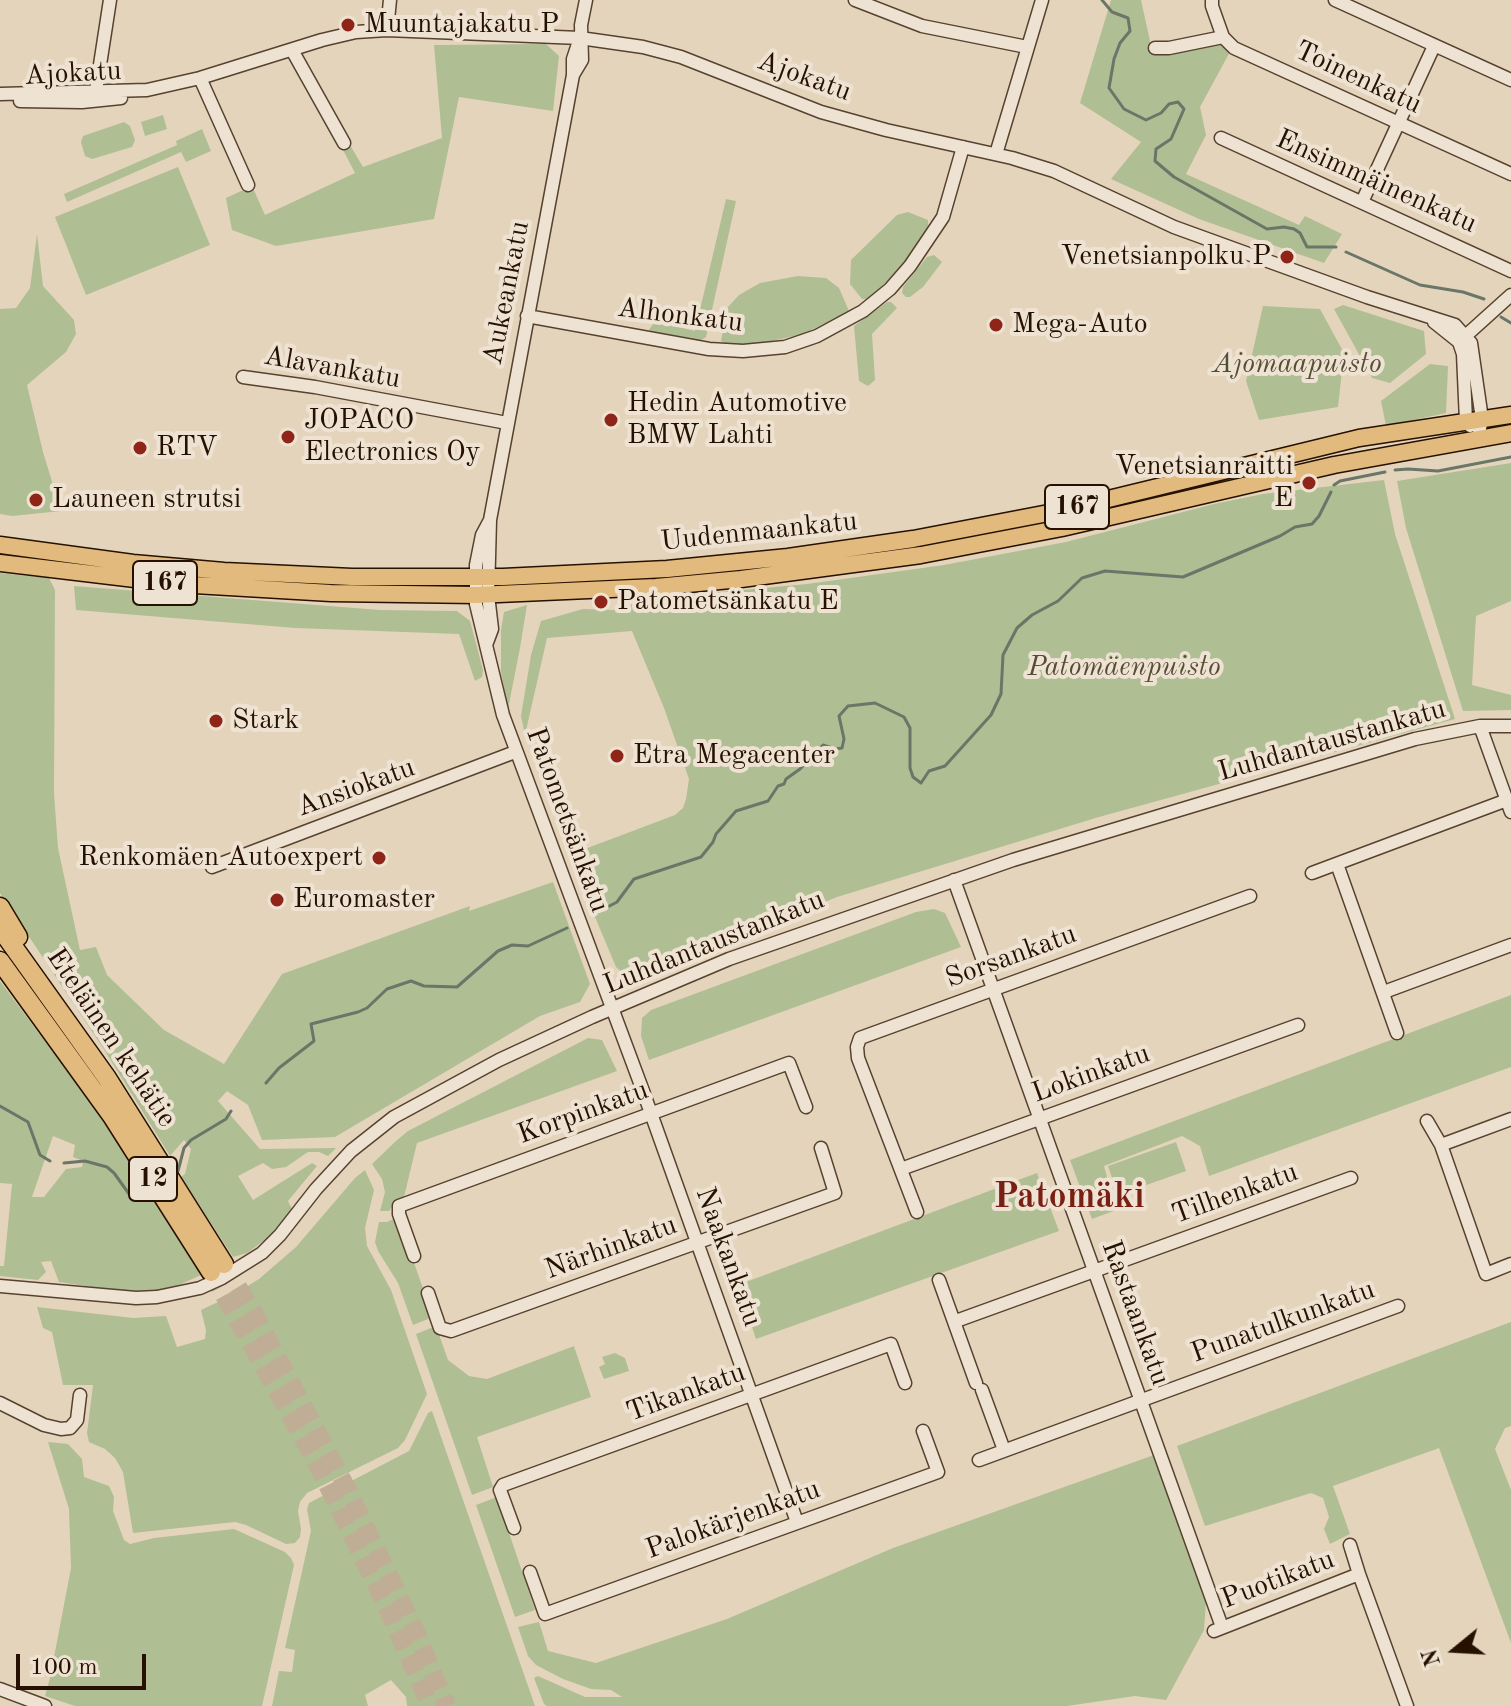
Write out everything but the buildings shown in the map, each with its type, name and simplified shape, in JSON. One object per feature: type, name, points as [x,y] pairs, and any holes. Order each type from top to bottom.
[{"type":"highway","points":[[0,907],[91,1070]]},
{"type":"highway","name":"Eteläinen kehätie","points":[[0,928],[218,1268]]},
{"type":"highway","name":"Eteläinen kehätie","points":[[0,961],[91,1070]]},
{"type":"highway","points":[[0,970],[91,1070]]},
{"type":"main road","name":"Uudenmaankatu","points":[[0,563],[227,588],[358,594],[679,568],[788,557],[913,539],[1071,508],[1359,438],[1511,415]]},
{"type":"main road","name":"Uudenmaankatu","points":[[0,545],[133,563],[224,571],[422,578],[482,586],[670,586],[814,571],[921,555],[1062,528],[1349,462],[1511,433]]},
{"type":"street","points":[[95,96],[110,0]]},
{"type":"street","points":[[387,30],[390,0]]},
{"type":"street","name":"Aukeankatu","points":[[482,586],[482,535],[490,520],[573,75],[582,60],[580,38],[586,0]]},
{"type":"street","points":[[855,0],[922,26],[1027,47]]},
{"type":"street","points":[[996,154],[1042,0]]},
{"type":"street","points":[[1155,48],[1223,37],[1212,0]]},
{"type":"street","points":[[1335,0],[1511,80]]},
{"type":"street","name":"Ajokatu","points":[[0,94],[135,96],[341,35],[387,30],[580,38],[643,47],[821,112],[1054,171],[1174,227],[1424,316],[1462,339]]},
{"type":"street","name":"Toinenkatu","points":[[1223,37],[1234,48],[1511,174]]},
{"type":"street","points":[[1362,202],[1434,46]]},
{"type":"street","points":[[292,50],[344,143]]},
{"type":"street","points":[[200,78],[248,185]]},
{"type":"street","name":"Ajokatu","points":[[0,101],[95,96]]},
{"type":"street","name":"Ensimmäinenkatu","points":[[1221,138],[1511,271]]},
{"type":"street","name":"Alhonkatu","points":[[527,316],[709,349],[743,351],[785,347],[817,336],[863,311],[890,289],[910,266],[943,217],[963,147]]},
{"type":"street","points":[[1478,438],[1474,420],[1471,343],[1462,339],[1511,295]]},
{"type":"street","name":"Alavankatu","points":[[243,377],[315,387],[507,423]]},
{"type":"street","name":"Patometsänkatu","points":[[482,586],[479,621],[497,694],[515,752],[612,1009]]},
{"type":"street","points":[[1312,873],[1509,806],[1480,726]]},
{"type":"street","name":"Luhdantaustankatu","points":[[0,1286],[147,1298],[178,1294],[222,1278],[262,1253],[351,1151],[394,1117],[499,1060],[612,1009],[729,959],[954,880],[1415,739],[1480,726],[1511,726]]},
{"type":"street","name":"Ansiokatu","points":[[212,867],[515,752]]},
{"type":"street","points":[[1337,864],[1397,1033]]},
{"type":"street","name":"Rastaankatu","points":[[954,880],[1141,1400],[1218,1629]]},
{"type":"street","name":"Sorsankatu","points":[[901,1169],[858,1058],[858,1040],[1250,896]]},
{"type":"street","points":[[1384,992],[1511,945]]},
{"type":"street","name":"Naakankatu","points":[[612,1009],[797,1522]]},
{"type":"street","name":"Lokinkatu","points":[[901,1169],[1298,1025]]},
{"type":"street","name":"Korpinkatu","points":[[414,1256],[399,1206],[789,1063],[806,1107]]},
{"type":"street","points":[[1441,1145],[1511,1119]]},
{"type":"street","points":[[1427,1121],[1441,1145],[1486,1274],[1511,1264]]},
{"type":"street","name":"Närhinkatu","points":[[428,1293],[440,1328],[451,1331],[835,1193],[821,1148]]},
{"type":"street","points":[[901,1169],[917,1212]]},
{"type":"street","name":"Tilhenkatu","points":[[956,1321],[1351,1178]]},
{"type":"street","points":[[939,1280],[1004,1450]]},
{"type":"street","name":"Punatulkunkatu","points":[[979,1460],[1398,1306]]},
{"type":"street","name":"Tikankatu","points":[[514,1528],[500,1490],[503,1485],[891,1344],[905,1383]]},
{"type":"street","points":[[0,1403],[44,1425],[61,1429],[70,1428],[77,1420],[80,1395]]},
{"type":"street","name":"Palokärjenkatu","points":[[530,1572],[545,1614],[938,1472],[923,1431]]},
{"type":"street","name":"Puotikatu","points":[[1350,1545],[1407,1706]]},
{"type":"street","name":"Puotikatu","points":[[1218,1629],[1359,1574]]},
{"type":"street","points":[[0,1689],[45,1706]]},
{"type":"green space","points":[[1111,0],[1141,0],[1152,50],[1211,34],[1231,50],[1200,107],[1206,135],[1186,174],[1299,225],[1305,216],[1342,234],[1324,263],[1199,219],[1111,179],[1141,142],[1080,103]]},
{"type":"green space","points":[[546,44],[559,56],[553,111],[459,97],[434,219],[276,246],[232,230],[226,198],[252,186],[265,215],[355,173],[342,148],[350,145],[363,167],[442,138],[434,45]]},
{"type":"green space","points":[[163,115],[167,129],[145,136],[141,122]]},
{"type":"green space","points":[[124,122],[130,126],[135,140],[132,147],[92,159],[85,156],[81,142],[83,136]]},
{"type":"green space","points":[[202,129],[211,151],[186,162],[181,152],[67,202],[64,194],[177,145],[176,141]]},
{"type":"green space","points":[[178,167],[210,245],[86,295],[55,217]]},
{"type":"green space","points":[[726,199],[736,201],[706,337],[697,343],[652,335],[649,330],[655,321],[695,331]]},
{"type":"green space","points":[[908,212],[928,220],[928,228],[906,262],[869,299],[862,299],[850,284],[851,260],[897,215]]},
{"type":"green space","points":[[37,234],[43,286],[74,320],[76,334],[66,352],[27,385],[61,511],[12,516],[0,514],[0,309],[16,308],[30,288]]},
{"type":"green space","points":[[934,255],[942,262],[923,287],[906,297],[902,293],[903,287],[927,257]]},
{"type":"green space","points":[[798,276],[826,278],[839,288],[849,311],[803,334],[767,342],[728,345],[721,341],[727,308],[739,295],[760,283]]},
{"type":"green space","points":[[887,302],[897,308],[872,334],[875,380],[868,386],[859,381],[854,326]]},
{"type":"green space","points":[[1343,305],[1424,331],[1426,354],[1390,383],[1372,378],[1334,309]]},
{"type":"green space","name":"Ajomaapuisto","points":[[1263,306],[1320,309],[1344,353],[1338,407],[1259,420],[1246,381]]},
{"type":"green space","points":[[1430,364],[1448,366],[1446,413],[1386,426],[1381,401]]},
{"type":"green space","points":[[1511,463],[1511,601],[1476,616],[1472,685],[1511,695],[1511,710],[1463,711],[1406,528],[1397,481]]},
{"type":"green space","name":"Patomäenpuisto","points":[[1384,480],[1395,534],[1455,719],[1099,817],[837,897],[640,978],[626,976],[616,967],[569,855],[675,815],[683,808],[689,779],[632,631],[547,638],[525,735],[521,716],[531,655],[541,621],[583,609],[613,610],[654,598],[807,584],[944,565],[1066,542],[1263,494]]},
{"type":"green space","points":[[0,573],[49,578],[55,590],[54,793],[58,848],[80,950],[96,947],[107,975],[164,1030],[224,1064],[282,974],[470,906],[469,911],[553,882],[590,984],[580,1002],[540,1016],[335,1137],[262,1140],[248,1105],[227,1091],[218,1101],[260,1149],[336,1148],[328,1156],[308,1152],[286,1167],[272,1169],[263,1163],[238,1176],[253,1200],[312,1163],[317,1166],[288,1201],[292,1209],[273,1234],[247,1253],[233,1257],[181,1177],[185,1174],[191,1149],[184,1140],[170,1156],[0,893]]},
{"type":"green space","points":[[74,586],[380,610],[457,611],[470,621],[483,670],[482,677],[475,681],[459,634],[295,628],[76,610]]},
{"type":"green space","points":[[527,605],[508,709],[501,672],[504,612]]},
{"type":"green space","points":[[934,909],[945,913],[961,947],[649,1060],[641,1036],[642,1018],[651,1010],[916,912]]},
{"type":"green space","points":[[0,981],[153,1194],[201,1275],[179,1285],[153,1291],[118,1291],[59,1282],[51,1261],[41,1262],[46,1272],[38,1280],[0,1276],[0,1266],[4,1266],[12,1184],[0,1183]],"holes":[[[53,1136],[75,1145],[73,1157],[83,1161],[82,1167],[66,1169],[44,1197],[32,1197]]]},
{"type":"green space","points":[[1511,995],[1511,1067],[1209,1176],[1200,1146],[1182,1136],[1104,1166],[1116,1210],[1092,1219],[1070,1160]]},
{"type":"green space","points":[[588,1038],[602,1040],[617,1071],[417,1143],[404,1197],[396,1201],[389,1211],[380,1211],[385,1192],[382,1179],[372,1164],[408,1131]]},
{"type":"green space","points":[[1176,1142],[1186,1171],[1118,1195],[1108,1166]]},
{"type":"green space","points":[[365,1170],[374,1190],[365,1228],[367,1246],[391,1290],[427,1394],[405,1440],[398,1448],[307,1493],[300,1502],[301,1529],[295,1543],[286,1544],[235,1522],[133,1533],[123,1472],[105,1449],[89,1442],[87,1433],[93,1385],[63,1385],[52,1332],[43,1328],[37,1307],[133,1318],[166,1316],[177,1347],[205,1339],[201,1310],[259,1279],[296,1247]]},
{"type":"green space","points":[[1037,1173],[1059,1231],[756,1339],[738,1285]]},
{"type":"green space","points":[[398,1217],[433,1317],[413,1325],[398,1283],[375,1242],[379,1222]]},
{"type":"green space","points":[[1511,1322],[1511,1426],[1505,1428],[1495,1449],[1511,1490],[1511,1643],[1439,1448],[1333,1486],[1350,1534],[1330,1544],[1324,1529],[1329,1517],[1323,1498],[1311,1493],[1205,1526],[1177,1446]]},
{"type":"green space","points":[[436,1326],[448,1360],[469,1376],[487,1379],[574,1346],[591,1397],[477,1437],[493,1487],[472,1495],[416,1334]]},
{"type":"green space","points":[[615,1353],[625,1358],[629,1371],[604,1379],[599,1367],[605,1364],[602,1357]]},
{"type":"green space","points":[[432,1411],[535,1706],[407,1706],[406,1697],[391,1680],[365,1695],[368,1706],[272,1706],[279,1671],[292,1672],[295,1650],[285,1648],[311,1531],[307,1509],[309,1503],[409,1451],[428,1413]]},
{"type":"green space","points":[[48,1442],[68,1444],[82,1459],[84,1477],[109,1486],[114,1497],[113,1511],[124,1540],[130,1544],[154,1538],[234,1529],[285,1552],[291,1558],[294,1565],[262,1706],[75,1706],[45,1696],[71,1568],[69,1509]]},
{"type":"green space","points":[[1154,1455],[1206,1602],[1204,1630],[1166,1700],[1135,1696],[1067,1706],[547,1706],[534,1678],[538,1676],[585,1697],[622,1697],[611,1690],[591,1689],[563,1679],[536,1665],[528,1656],[518,1627],[539,1622],[548,1651],[596,1663],[727,1619],[893,1548]]},
{"type":"green space","points":[[497,1497],[535,1610],[515,1617],[476,1505]]},
{"type":"waterway","points":[[1102,0],[1112,12],[1128,18],[1130,31],[1120,43],[1114,59],[1109,88],[1124,109],[1146,120],[1161,113],[1169,104],[1178,102],[1184,109],[1171,139],[1156,149],[1155,161],[1174,177],[1267,229],[1294,229],[1300,233],[1307,247],[1336,247]]},
{"type":"waterway","points":[[1346,252],[1420,285],[1484,299]]},
{"type":"waterway","points":[[1501,317],[1511,323]]},
{"type":"waterway","points":[[1395,470],[1438,471],[1511,457]]},
{"type":"waterway","points":[[1334,485],[1385,472]]},
{"type":"waterway","points":[[602,910],[617,902],[634,879],[701,857],[736,811],[768,801],[778,786],[784,784],[823,745],[842,748],[844,739],[839,716],[848,706],[875,703],[904,717],[910,728],[910,768],[913,777],[921,783],[929,771],[945,766],[991,715],[1001,694],[1003,655],[1017,628],[1032,615],[1058,601],[1082,578],[1105,571],[1183,577],[1295,527],[1312,524],[1331,492]]},
{"type":"waterway","points":[[266,1083],[279,1068],[314,1041],[311,1024],[358,1012],[367,1008],[387,989],[411,981],[424,986],[457,987],[498,951],[512,945],[528,946],[567,928]]},
{"type":"waterway","points":[[0,1106],[28,1122],[40,1155],[50,1161]]},
{"type":"waterway","points":[[178,1171],[184,1148],[191,1140],[226,1119],[231,1111]]},
{"type":"waterway","points":[[64,1163],[85,1161],[107,1167],[132,1198],[142,1197],[147,1190]]},
{"type":"tunnel","points":[[224,1264],[254,1313],[349,1492],[417,1634],[447,1706]]},
{"type":"tunnel","points":[[211,1272],[318,1466],[386,1605],[430,1706]]},
{"type":"place","name":"Muuntajakatu P","points":[[348,25]]},
{"type":"place","name":"Venetsianpolku P","points":[[1287,257]]},
{"type":"place","name":"Mega-Auto","points":[[996,325]]},
{"type":"place","name":"Hedin Automotive BMW Lahti","points":[[611,420]]},
{"type":"place","name":"JOPACO Electronics Oy","points":[[288,437]]},
{"type":"place","name":"RTV","points":[[140,448]]},
{"type":"place","name":"Venetsianraitti E","points":[[1309,483]]},
{"type":"place","name":"Launeen strutsi","points":[[36,500]]},
{"type":"place","name":"Patometsänkatu E","points":[[601,602]]},
{"type":"place","name":"Stark","points":[[216,721]]},
{"type":"place","name":"Etra Megacenter","points":[[617,756]]},
{"type":"place","name":"Renkomäen Autoexpert","points":[[379,858]]},
{"type":"place","name":"Euromaster","points":[[277,900]]},
{"type":"district","name":"Patomäki","points":[[1069,1198]]}]
